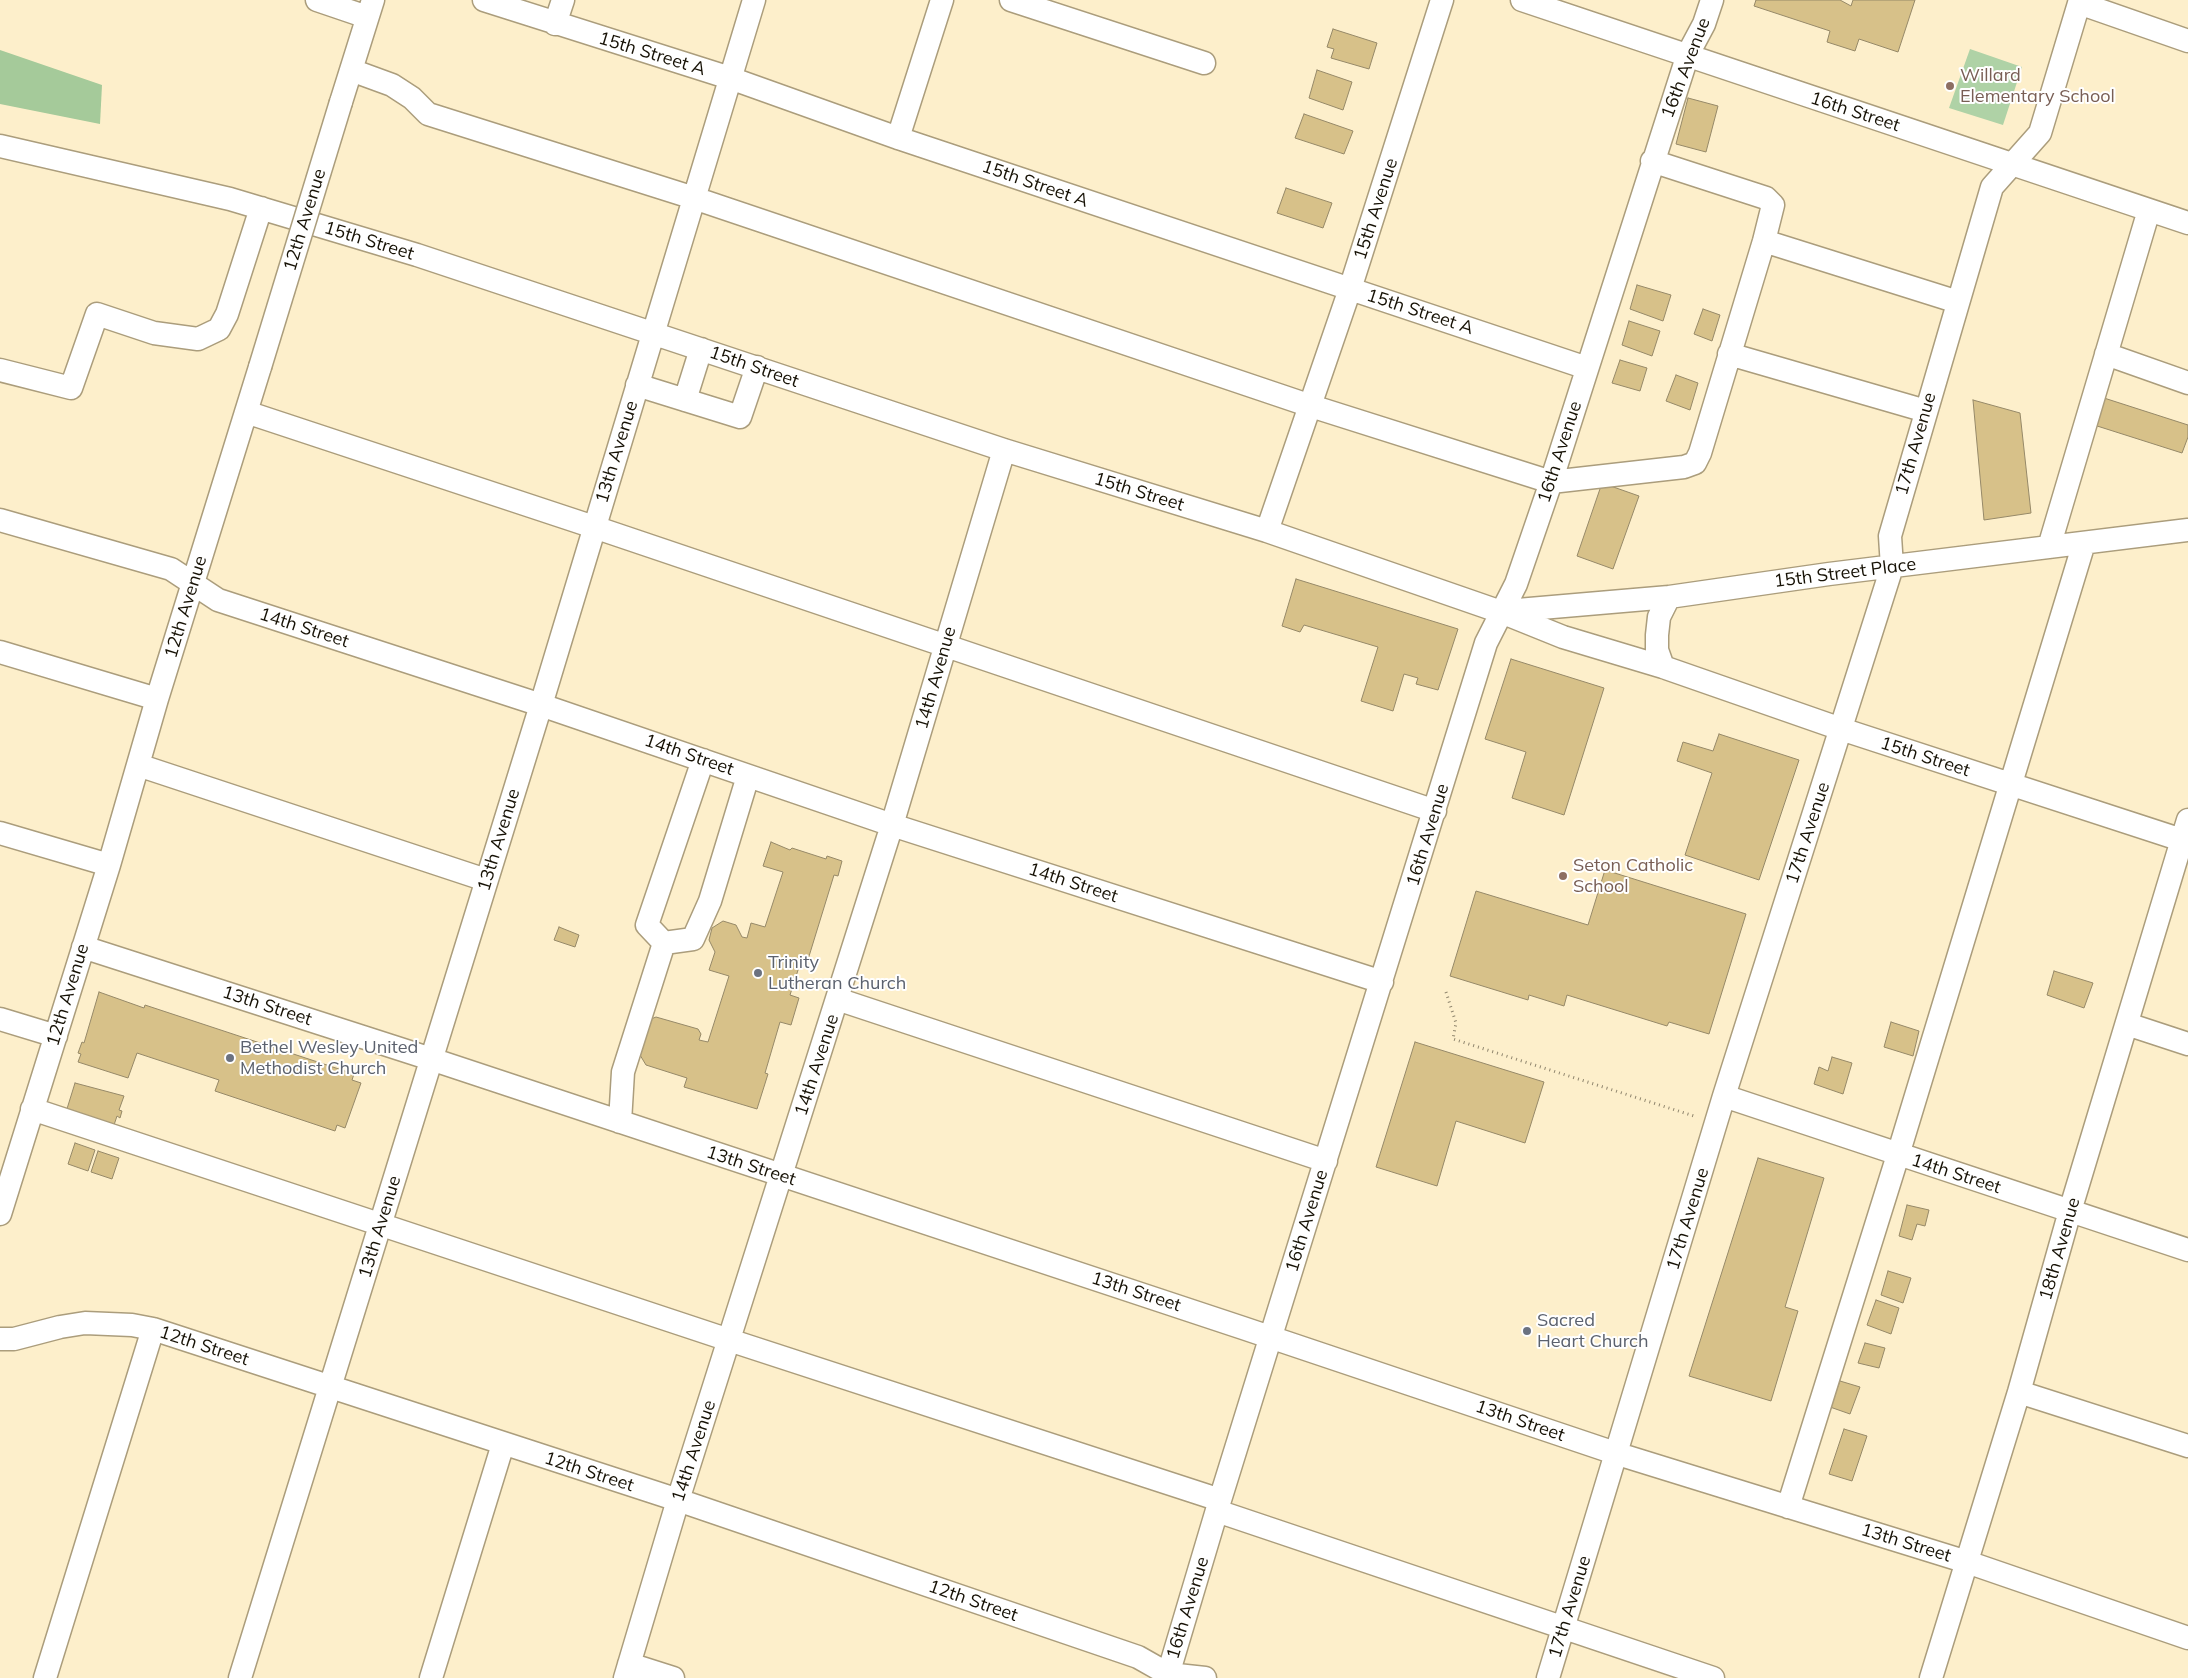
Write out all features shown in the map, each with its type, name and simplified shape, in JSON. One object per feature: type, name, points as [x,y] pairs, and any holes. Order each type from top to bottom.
[{"type":"street","points":[[317,0],[370,8]]},
{"type":"street","name":"15th Street A","points":[[484,0],[730,78],[898,138],[1587,368]]},
{"type":"street","points":[[555,24],[563,0]]},
{"type":"street","name":"13th Avenue","points":[[240,1678],[541,704],[754,0]]},
{"type":"street","points":[[898,138],[942,0]]},
{"type":"street","points":[[1010,0],[1204,63]]},
{"type":"street","name":"15th Avenue","points":[[1267,531],[1350,289],[1442,0]]},
{"type":"street","name":"16th Street","points":[[1522,0],[1688,54],[1775,86],[2188,223]]},
{"type":"street","name":"16th Avenue","points":[[1169,1677],[1219,1505],[1486,643],[1516,584],[1551,482],[1652,161],[1688,54],[1704,24],[1712,0]]},
{"type":"street","points":[[2079,2],[2188,41]]},
{"type":"street","name":"17th Avenue","points":[[1548,1678],[1618,1454],[1724,1096],[1892,567],[1890,536],[1992,187],[2040,133],[2079,2]]},
{"type":"street","name":"12th Avenue","points":[[0,1214],[109,865],[157,699],[370,8]]},
{"type":"street","points":[[351,70],[392,85],[412,98],[428,114],[694,198],[1310,406],[1551,482],[1684,467],[1695,463],[1700,453],[1773,206],[1766,198],[1652,161]]},
{"type":"street","name":"15th Street","points":[[0,146],[108,170],[261,208],[417,256],[1004,450],[1267,531],[1501,612],[1563,637],[1664,668],[1840,730],[2010,785],[2186,834]]},
{"type":"street","points":[[0,370],[71,388],[96,314],[154,333],[198,338],[219,328],[227,314],[261,208]]},
{"type":"street","points":[[2049,547],[2150,210]]},
{"type":"street","points":[[1764,240],[1958,302]]},
{"type":"street","points":[[685,400],[701,349]]},
{"type":"street","points":[[1729,354],[1926,411]]},
{"type":"street","points":[[2106,354],[2188,383]]},
{"type":"street","points":[[637,385],[740,417],[757,368]]},
{"type":"street","points":[[246,412],[594,526],[1435,811]]},
{"type":"street","name":"14th Avenue","points":[[627,1671],[678,1500],[892,825],[1004,450]]},
{"type":"street","name":"14th Street","points":[[0,520],[171,569],[194,582],[218,600],[541,704],[892,825],[1382,982]]},
{"type":"street","name":"15th Street Place","points":[[1501,612],[1668,597],[2188,530]]},
{"type":"street","points":[[1788,1507],[1898,1155],[2084,543]]},
{"type":"street","points":[[1664,668],[1657,650],[1657,635],[1659,617],[1668,597]]},
{"type":"street","points":[[0,652],[157,699]]},
{"type":"street","points":[[664,943],[647,925],[703,760]]},
{"type":"street","points":[[138,765],[486,880]]},
{"type":"street","points":[[664,943],[694,939],[710,901],[748,776]]},
{"type":"street","points":[[0,833],[109,865]]},
{"type":"street","name":"18th Avenue","points":[[1931,1678],[2019,1392],[2070,1211],[2186,834]]},
{"type":"street","points":[[620,1122],[623,1072],[664,943]]},
{"type":"street","name":"13th Street","points":[[83,947],[431,1059],[1618,1454],[1967,1562],[2188,1638]]},
{"type":"street","points":[[837,999],[1326,1161]]},
{"type":"street","points":[[0,1019],[56,1036]]},
{"type":"street","points":[[2128,1024],[2188,1044]]},
{"type":"street","name":"14th Street","points":[[1724,1096],[2188,1250]]},
{"type":"street","points":[[32,1109],[1219,1505],[1564,1629],[1713,1678]]},
{"type":"street","name":"12th Street","points":[[0,1339],[14,1339],[60,1326],[85,1323],[132,1325],[153,1329],[678,1500],[1138,1657],[1169,1677],[1205,1678]]},
{"type":"street","points":[[45,1678],[153,1329]]},
{"type":"street","points":[[2019,1392],[2188,1446]]},
{"type":"street","points":[[431,1678],[504,1444]]},
{"type":"street","points":[[627,1671],[673,1678]]},
{"type":"path","points":[[1446,992],[1456,1023],[1453,1039],[1694,1116]]},
{"type":"green space","points":[[1970,49],[2022,67],[2003,125],[1949,108]]},
{"type":"green space","points":[[0,50],[102,85],[100,124],[0,104]]},
{"type":"building","points":[[1756,0],[1840,0],[1851,6],[1853,0],[1915,0],[1898,52],[1859,39],[1855,51],[1827,42],[1830,31],[1754,6]]},
{"type":"building","points":[[1333,29],[1377,43],[1369,69],[1331,58],[1334,49],[1327,47]]},
{"type":"building","points":[[1317,70],[1352,82],[1343,110],[1309,98]]},
{"type":"building","points":[[1688,98],[1718,106],[1706,152],[1676,144]]},
{"type":"building","points":[[1304,114],[1353,131],[1344,154],[1295,138]]},
{"type":"building","points":[[1286,188],[1332,203],[1323,228],[1277,213]]},
{"type":"building","points":[[1637,285],[1671,295],[1663,321],[1630,309]]},
{"type":"building","points":[[1703,309],[1720,315],[1712,341],[1694,334]]},
{"type":"building","points":[[1629,321],[1660,331],[1652,356],[1622,345]]},
{"type":"building","points":[[1620,360],[1647,368],[1640,391],[1612,383]]},
{"type":"building","points":[[1676,375],[1698,383],[1690,410],[1666,401]]},
{"type":"building","points":[[2104,398],[2188,425],[2188,437],[2182,453],[2094,425]]},
{"type":"building","points":[[1973,400],[2020,413],[2031,513],[1984,520]]},
{"type":"building","points":[[1602,483],[1639,496],[1613,569],[1577,556]]},
{"type":"building","points":[[1296,579],[1458,629],[1438,690],[1416,684],[1418,678],[1404,674],[1393,711],[1361,701],[1378,647],[1304,625],[1300,632],[1282,626]]},
{"type":"building","points":[[1511,659],[1604,688],[1564,815],[1512,798],[1526,752],[1485,739]]},
{"type":"building","points":[[1719,734],[1799,760],[1759,880],[1685,855],[1712,773],[1677,761],[1683,742],[1713,751]]},
{"type":"building","name":"Trinity Lutheran Church","points":[[771,842],[790,850],[792,848],[826,859],[827,856],[842,861],[838,876],[834,875],[806,966],[800,964],[790,995],[799,998],[791,1025],[780,1022],[765,1073],[768,1074],[757,1109],[684,1087],[687,1078],[646,1065],[640,1055],[651,1019],[656,1017],[698,1029],[701,1034],[699,1040],[708,1042],[729,976],[709,970],[715,952],[709,940],[712,928],[723,921],[736,925],[742,937],[747,938],[751,923],[765,927],[783,872],[763,866]]},
{"type":"building","points":[[1605,870],[1746,914],[1709,1034],[1669,1022],[1667,1026],[1567,995],[1564,1006],[1529,995],[1528,1000],[1450,976],[1476,891],[1588,925]]},
{"type":"building","points":[[559,927],[579,935],[575,947],[554,940]]},
{"type":"building","points":[[2054,971],[2093,983],[2084,1008],[2047,995]]},
{"type":"building","name":"Bethel Wesley United Methodist Church","points":[[99,992],[144,1008],[145,1005],[354,1074],[352,1080],[361,1083],[345,1128],[337,1125],[335,1131],[215,1091],[219,1080],[137,1053],[128,1078],[78,1062],[81,1054],[78,1053],[82,1042],[84,1043]]},
{"type":"building","points":[[1891,1022],[1919,1031],[1913,1056],[1884,1047]]},
{"type":"building","points":[[1415,1042],[1544,1082],[1525,1143],[1456,1121],[1437,1186],[1376,1167]]},
{"type":"building","points":[[1832,1057],[1852,1063],[1843,1094],[1814,1084],[1819,1067],[1828,1071]]},
{"type":"building","points":[[75,1083],[124,1096],[119,1110],[122,1111],[120,1118],[117,1116],[114,1125],[66,1112]]},
{"type":"building","points":[[75,1143],[95,1150],[88,1171],[68,1164]]},
{"type":"building","points":[[98,1151],[119,1158],[112,1179],[91,1172]]},
{"type":"building","points":[[1758,1158],[1824,1178],[1785,1307],[1798,1311],[1771,1401],[1689,1376]]},
{"type":"building","points":[[1907,1205],[1929,1210],[1925,1226],[1917,1224],[1912,1240],[1899,1236]]},
{"type":"building","points":[[1888,1271],[1911,1278],[1903,1303],[1881,1295]]},
{"type":"building","points":[[1876,1300],[1899,1308],[1891,1334],[1867,1325]]},
{"type":"building","points":[[1865,1343],[1885,1348],[1879,1368],[1858,1363]]},
{"type":"building","points":[[1840,1381],[1860,1387],[1850,1414],[1830,1407]]},
{"type":"building","points":[[1844,1429],[1867,1436],[1852,1481],[1829,1474]]},
{"type":"place","name":"Willard Elementary School","points":[[1950,86]]},
{"type":"place","name":"Seton Catholic School","points":[[1563,876]]},
{"type":"place","name":"Trinity Lutheran Church","points":[[758,973]]},
{"type":"place","name":"Bethel Wesley United Methodist Church","points":[[230,1058]]},
{"type":"place","name":"Sacred Heart Church","points":[[1527,1331]]}]
